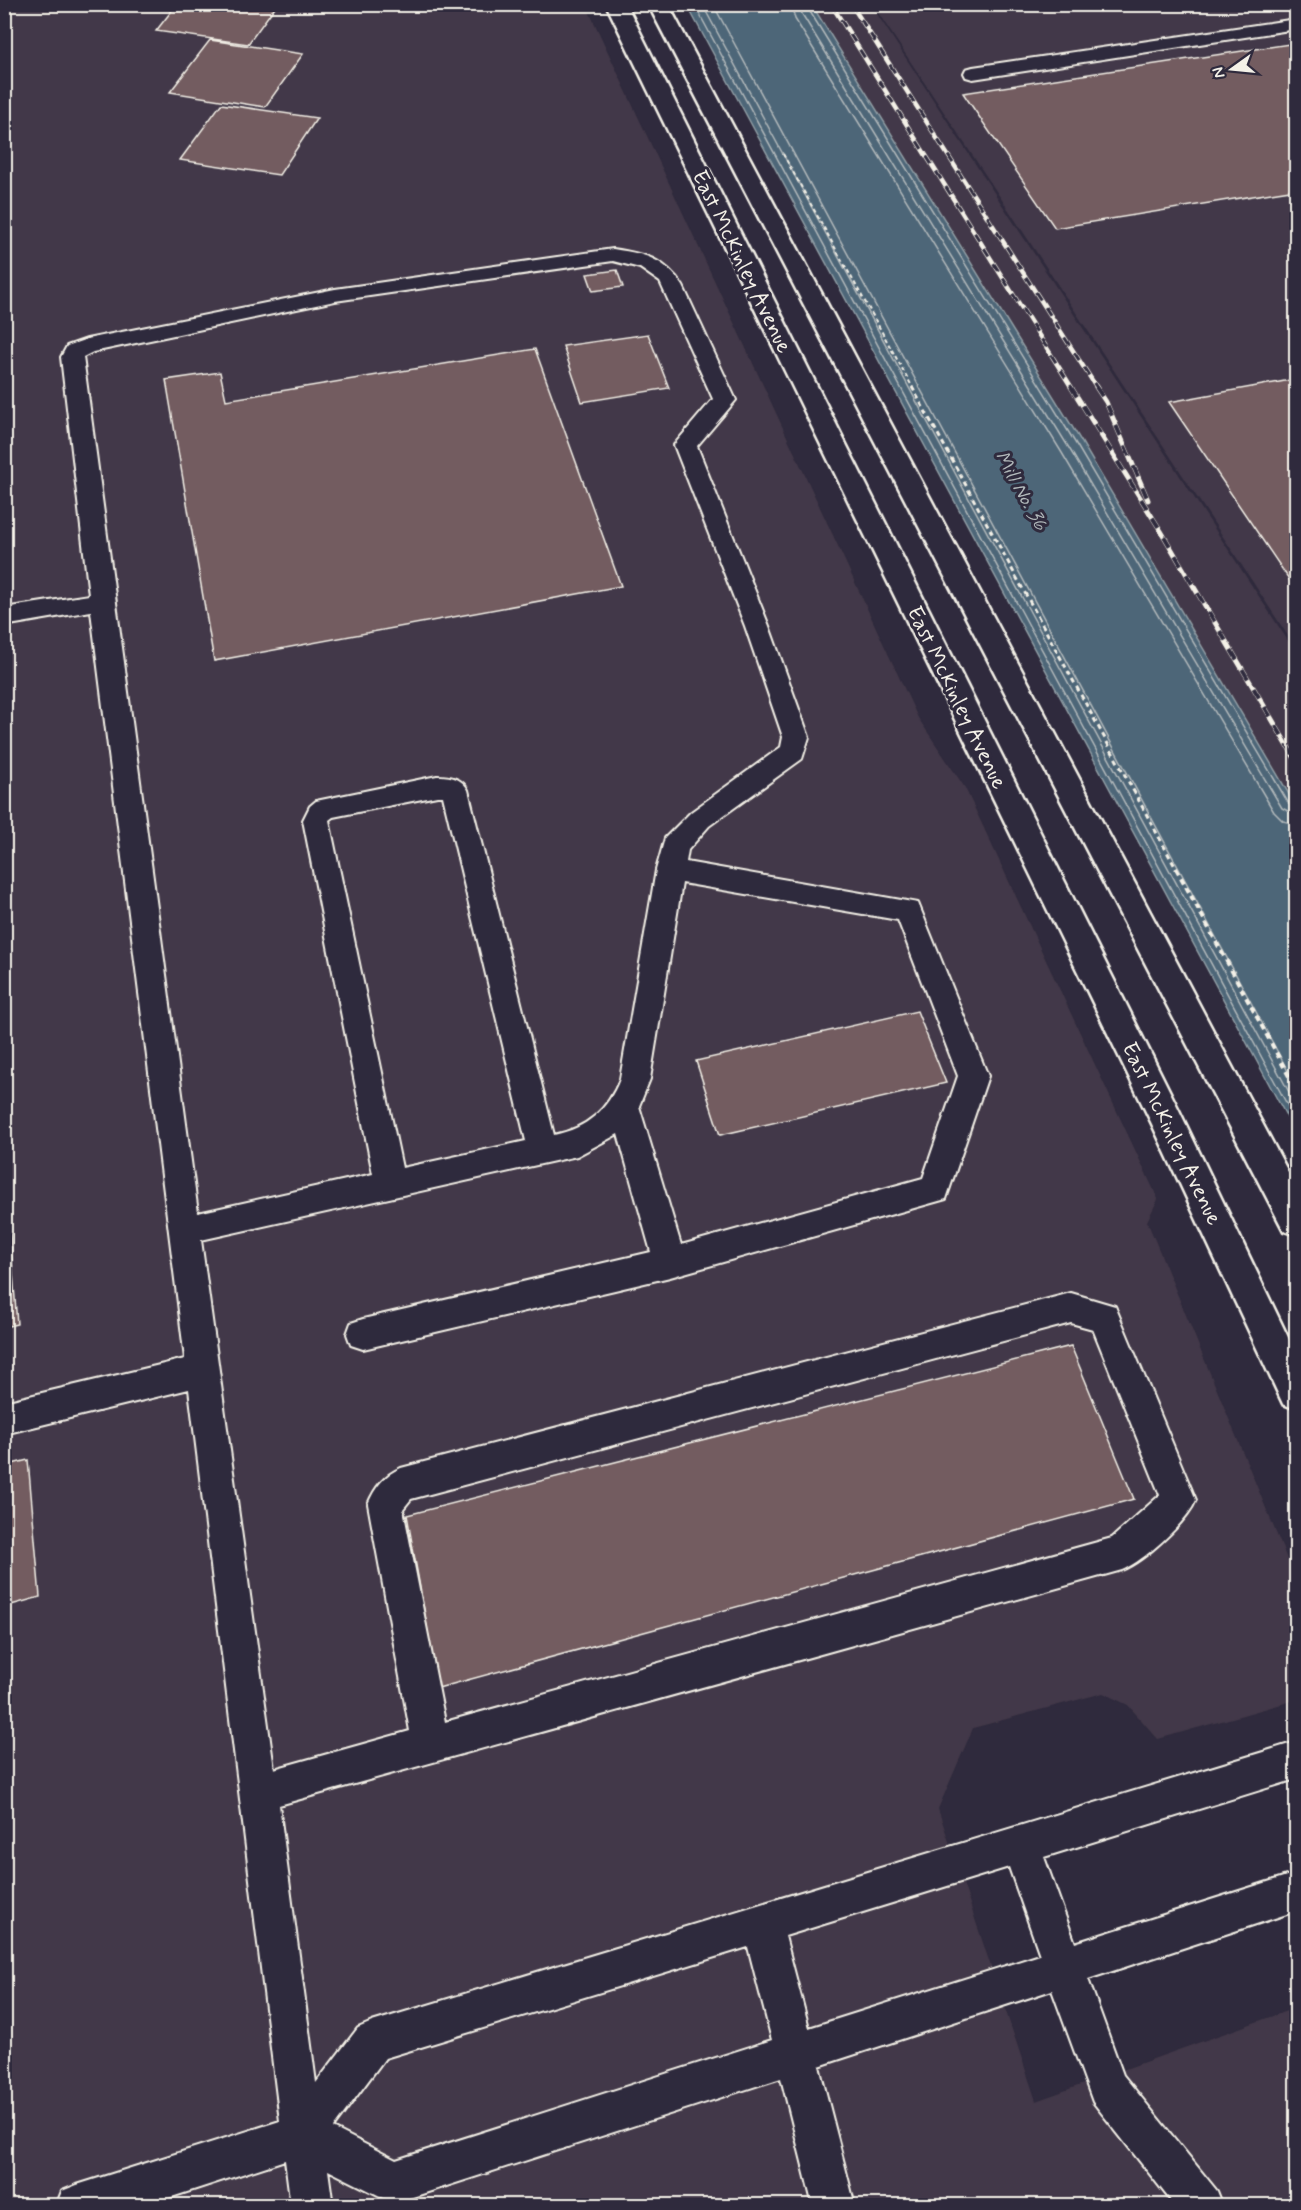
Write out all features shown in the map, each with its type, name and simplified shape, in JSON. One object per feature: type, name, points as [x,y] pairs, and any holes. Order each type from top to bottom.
[{"type":"main road","name":"East McKinley Avenue","points":[[616,4],[1161,1107],[1296,1392]]},
{"type":"main road","name":"East McKinley Avenue","points":[[658,4],[1296,1220]]},
{"type":"lane","points":[[973,73],[1296,24]]},
{"type":"lane","points":[[184,1230],[577,1143],[605,1128],[625,1108],[635,1079],[675,846],[700,819],[793,752],[796,737],[758,626],[685,445],[725,400],[673,286],[667,275],[657,267],[642,261],[613,255],[335,295],[87,346],[75,351],[72,357],[102,601],[184,1230],[312,2205]]},
{"type":"lane","points":[[4,617],[102,601]]},
{"type":"lane","points":[[390,1184],[316,820],[325,808],[437,786],[447,786],[454,790],[543,1150]]},
{"type":"lane","points":[[363,1334],[670,1262],[935,1189],[973,1076],[909,911],[670,870]]},
{"type":"lane","points":[[625,1108],[670,1262]]},
{"type":"lane","points":[[258,1792],[1122,1553],[1179,1500],[1104,1317],[1071,1308],[401,1485],[385,1504],[431,1744]]},
{"type":"lane","points":[[4,1418],[203,1370]]},
{"type":"lane","points":[[78,2205],[303,2134],[372,2042],[1296,1761]]},
{"type":"lane","points":[[1020,1845],[1107,2088],[1202,2205]]},
{"type":"lane","points":[[303,2134],[394,2182],[1296,1892]]},
{"type":"lane","points":[[762,1923],[834,2205]]},
{"type":"path","points":[[780,150],[1073,678],[1296,1089]]},
{"type":"shaded area","points":[[5,5],[586,5],[918,718],[965,788],[1158,1199],[1147,1221],[1296,1581],[1296,1686],[1292,1701],[1158,1739],[1128,1705],[1103,1693],[973,1728],[938,1809],[1036,2101],[1296,2009],[1296,2205],[5,2206]]},
{"type":"shaded area","points":[[812,5],[871,5],[1296,653],[1296,806],[1081,441]]},
{"type":"shaded area","points":[[873,5],[1296,5],[1296,648],[1016,221]]},
{"type":"water","name":"Mill No. 36","points":[[687,5],[812,5],[1081,441],[1296,806],[1296,1134]]},
{"type":"building","points":[[177,4],[277,4],[248,44],[156,31]]},
{"type":"building","points":[[210,40],[303,54],[265,107],[170,92]]},
{"type":"building","points":[[1296,43],[1296,189],[1055,228],[963,93]]},
{"type":"building","points":[[221,104],[317,118],[279,175],[180,160]]},
{"type":"building","points":[[617,270],[623,287],[593,291],[587,274]]},
{"type":"building","points":[[648,334],[669,388],[582,402],[563,346]]},
{"type":"building","points":[[535,349],[621,586],[214,661],[166,380],[220,372],[226,400]]},
{"type":"building","points":[[1296,379],[1296,584],[1293,585],[1169,402]]},
{"type":"building","points":[[917,1011],[946,1083],[720,1135],[696,1061]]},
{"type":"building","points":[[4,1159],[17,1324],[4,1327]]},
{"type":"building","points":[[1071,1346],[1134,1499],[438,1688],[407,1515]]},
{"type":"building","points":[[28,1460],[40,1597],[4,1607],[4,1466]]},
{"type":"railway","points":[[831,4],[1072,388]]},
{"type":"railway","points":[[851,4],[1097,388]]},
{"type":"railway","points":[[1071,387],[1161,531],[1296,760]]},
{"type":"railway","points":[[1096,387],[1106,402],[1148,500]]}]
